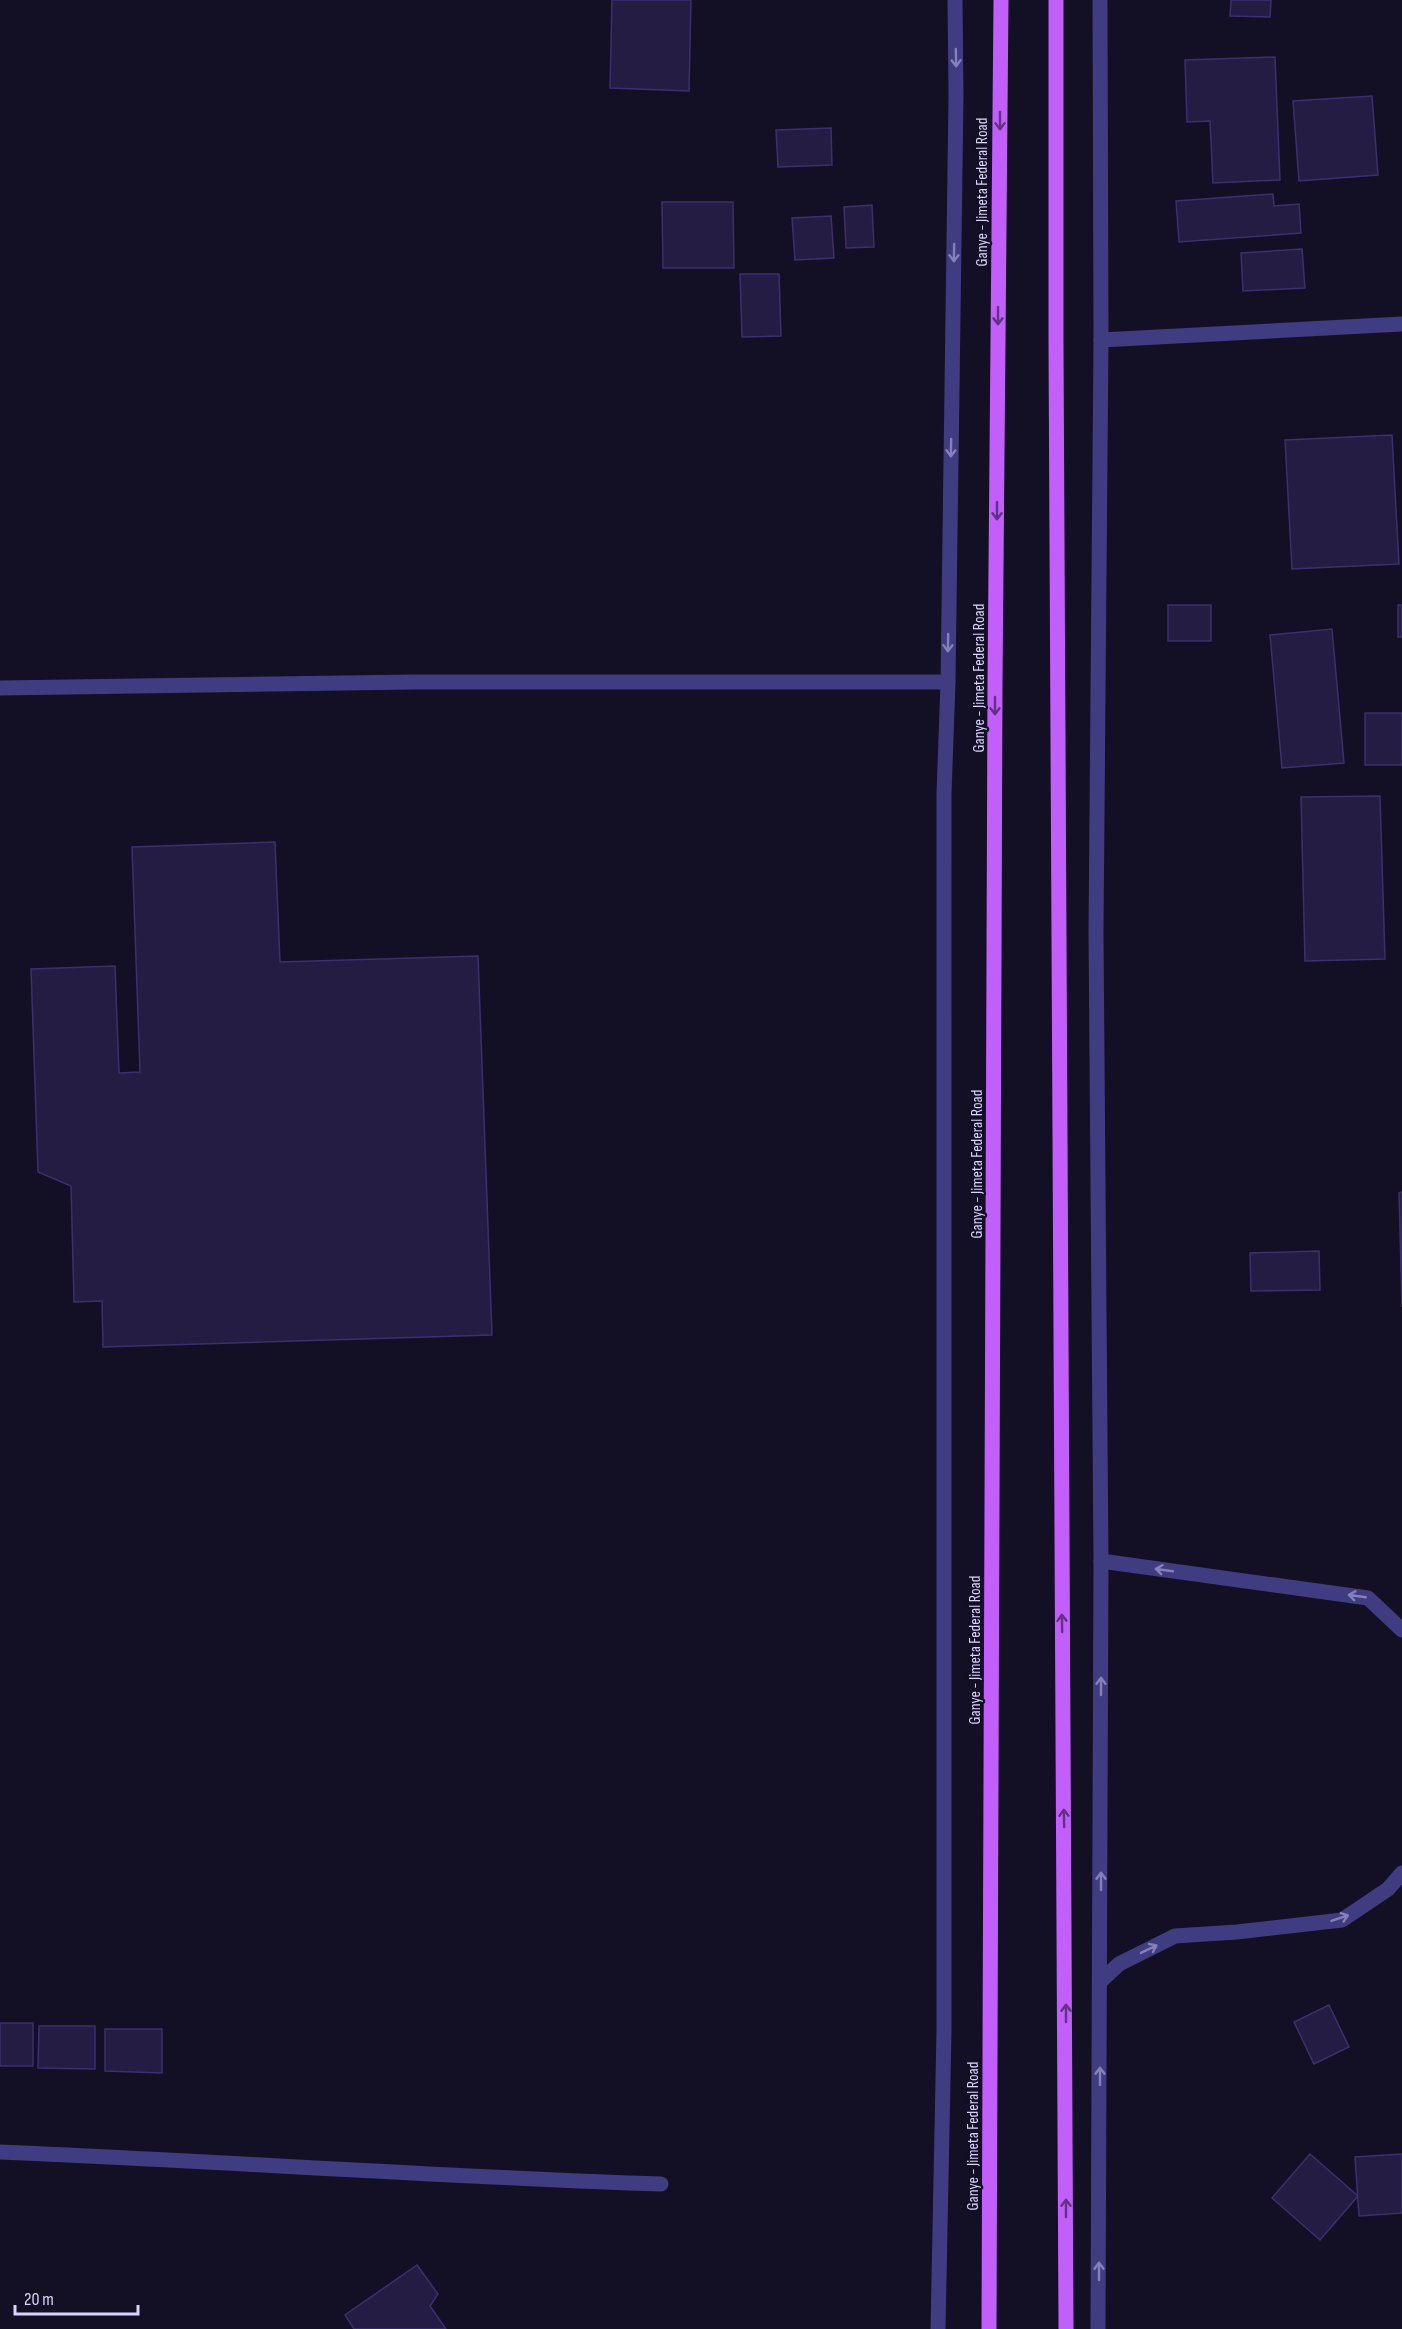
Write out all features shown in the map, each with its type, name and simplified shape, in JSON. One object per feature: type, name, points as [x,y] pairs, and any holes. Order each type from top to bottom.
[{"type":"main road","name":"Ganye - Jimeta Federal Road","points":[[989,2329],[995,670],[1001,0]]},
{"type":"main road","points":[[1056,0],[1066,2329]]},
{"type":"street","points":[[938,2329],[944,2030],[944,794],[948,682],[956,96],[955,0]]},
{"type":"street","points":[[1098,2329],[1101,1561],[1096,932],[1101,340],[1100,0]]},
{"type":"street","points":[[1101,340],[1402,324]]},
{"type":"street","points":[[0,688],[414,682],[948,682]]},
{"type":"street","points":[[1101,1561],[1368,1598],[1402,1630]]},
{"type":"street","points":[[1101,1981],[1119,1964],[1175,1936],[1237,1932],[1342,1920],[1388,1889],[1402,1873]]},
{"type":"street","points":[[0,2152],[661,2184]]},
{"type":"building","points":[[612,0],[691,0],[689,91],[610,88]]},
{"type":"building","points":[[1231,0],[1271,0],[1270,17],[1230,16]]},
{"type":"building","points":[[1275,57],[1280,180],[1213,183],[1210,121],[1187,122],[1185,60]]},
{"type":"building","points":[[1372,96],[1378,175],[1299,181],[1293,101]]},
{"type":"building","points":[[831,128],[832,165],[778,167],[776,130]]},
{"type":"building","points":[[1273,194],[1274,206],[1299,204],[1301,233],[1179,242],[1176,201]]},
{"type":"building","points":[[662,202],[733,202],[734,268],[663,268]]},
{"type":"building","points":[[872,205],[874,247],[846,248],[844,207]]},
{"type":"building","points":[[831,216],[834,258],[795,260],[792,218]]},
{"type":"building","points":[[1302,249],[1305,288],[1243,291],[1241,253]]},
{"type":"building","points":[[740,274],[779,274],[781,336],[742,337]]},
{"type":"building","points":[[1392,435],[1399,564],[1292,569],[1285,440]]},
{"type":"building","points":[[1168,605],[1211,605],[1211,641],[1168,641]]},
{"type":"building","points":[[1398,605],[1402,605],[1402,637],[1398,637]]},
{"type":"building","points":[[1332,629],[1344,763],[1282,768],[1270,635]]},
{"type":"building","points":[[1365,713],[1402,713],[1402,765],[1365,765]]},
{"type":"building","points":[[1380,796],[1385,959],[1305,961],[1301,797]]},
{"type":"building","points":[[275,842],[280,962],[478,956],[492,1335],[103,1347],[102,1301],[74,1302],[71,1186],[38,1172],[31,969],[115,966],[119,1073],[140,1072],[132,847]]},
{"type":"building","points":[[1402,1192],[1402,1307],[1399,1193]]},
{"type":"building","points":[[1319,1251],[1320,1290],[1251,1291],[1250,1253]]},
{"type":"building","points":[[1329,2005],[1349,2047],[1314,2064],[1294,2022]]},
{"type":"building","points":[[0,2023],[33,2023],[33,2066],[0,2066]]},
{"type":"building","points":[[39,2026],[95,2026],[95,2069],[38,2068]]},
{"type":"building","points":[[105,2029],[162,2029],[162,2073],[105,2071]]},
{"type":"building","points":[[1310,2154],[1358,2196],[1320,2240],[1272,2198]]},
{"type":"building","points":[[1402,2154],[1402,2213],[1359,2216],[1355,2157]]},
{"type":"building","points":[[417,2265],[438,2294],[430,2306],[446,2329],[354,2329],[345,2315]]}]
